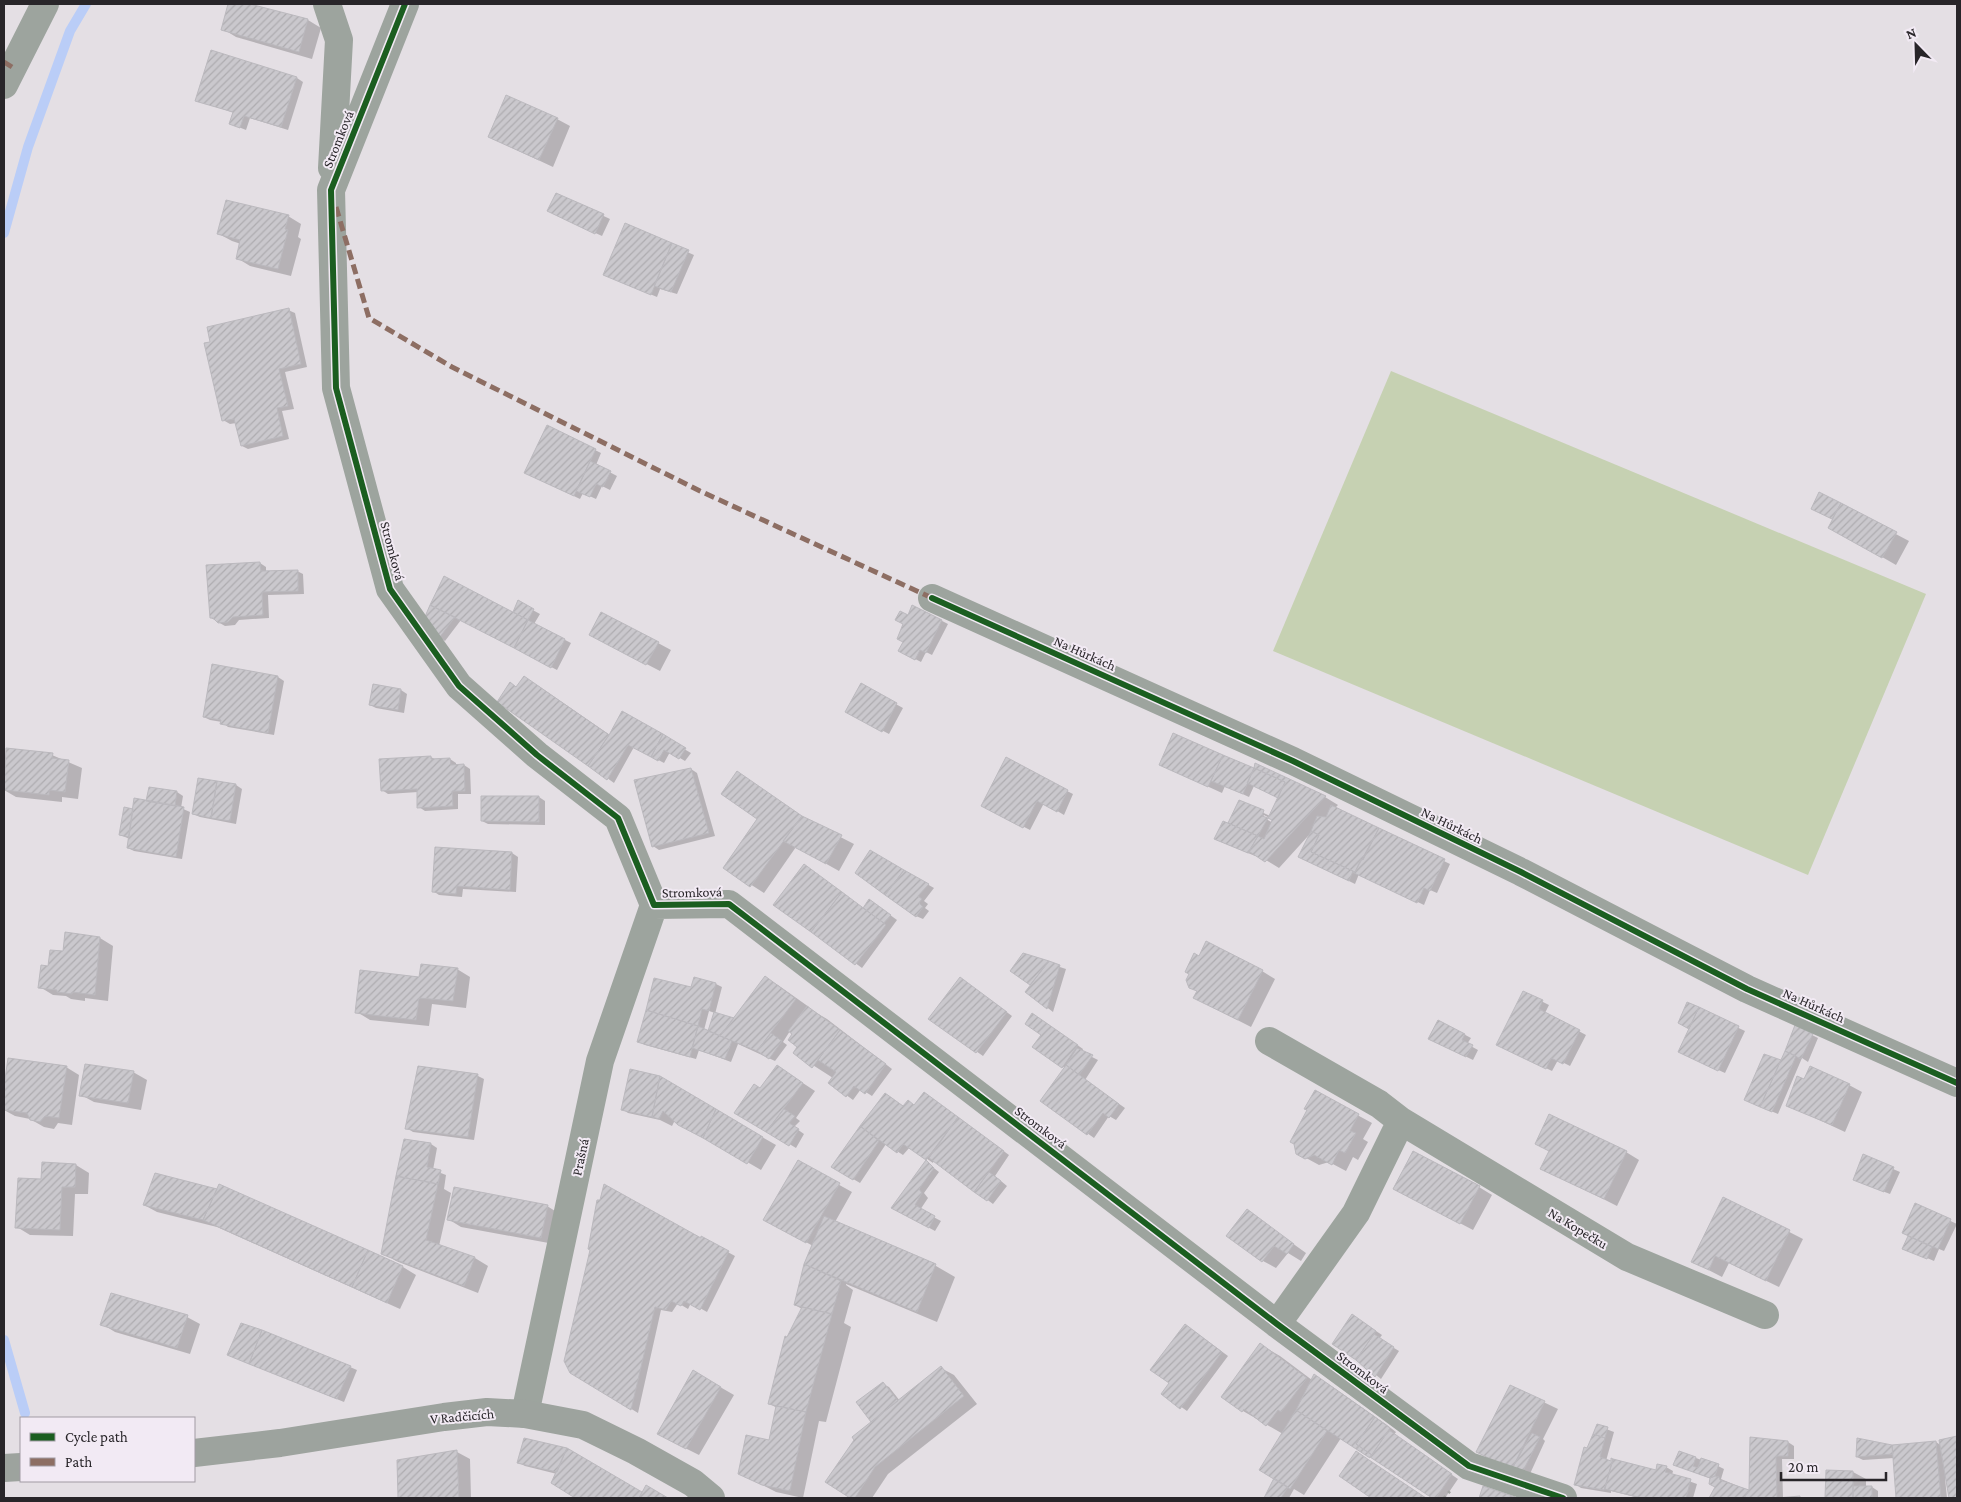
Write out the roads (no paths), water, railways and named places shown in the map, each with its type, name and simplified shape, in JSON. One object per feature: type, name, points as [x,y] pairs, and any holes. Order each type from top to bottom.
[{"type":"street","points":[[7,72],[45,4]]},
{"type":"street","name":"Stromková","points":[[327,4],[340,40],[331,190],[336,388],[390,589],[459,686],[537,755],[618,818],[654,905],[729,904],[1277,1324],[1469,1466],[1562,1498]]},
{"type":"street","name":"Stromková","points":[[331,190],[405,4]]},
{"type":"street","name":"Na Hůrkách","points":[[932,598],[1293,761],[1521,872],[1747,989],[1957,1083]]},
{"type":"street","name":"Prašná","points":[[526,1414],[600,1061],[654,905]]},
{"type":"street","name":"Na Kopečku","points":[[1269,1042],[1379,1104],[1401,1121],[1627,1257],[1765,1315]]},
{"type":"street","points":[[1277,1324],[1356,1214],[1401,1121]]},
{"type":"street","name":"V Radčicích","points":[[195,1453],[280,1443],[444,1417],[487,1412],[526,1414],[583,1425],[636,1451],[693,1483],[711,1498]]},
{"type":"street","points":[[4,1468],[20,1467]]},
{"type":"waterway","points":[[4,233],[28,147],[70,31],[86,4]]},
{"type":"waterway","points":[[4,1340],[25,1413]]}]
